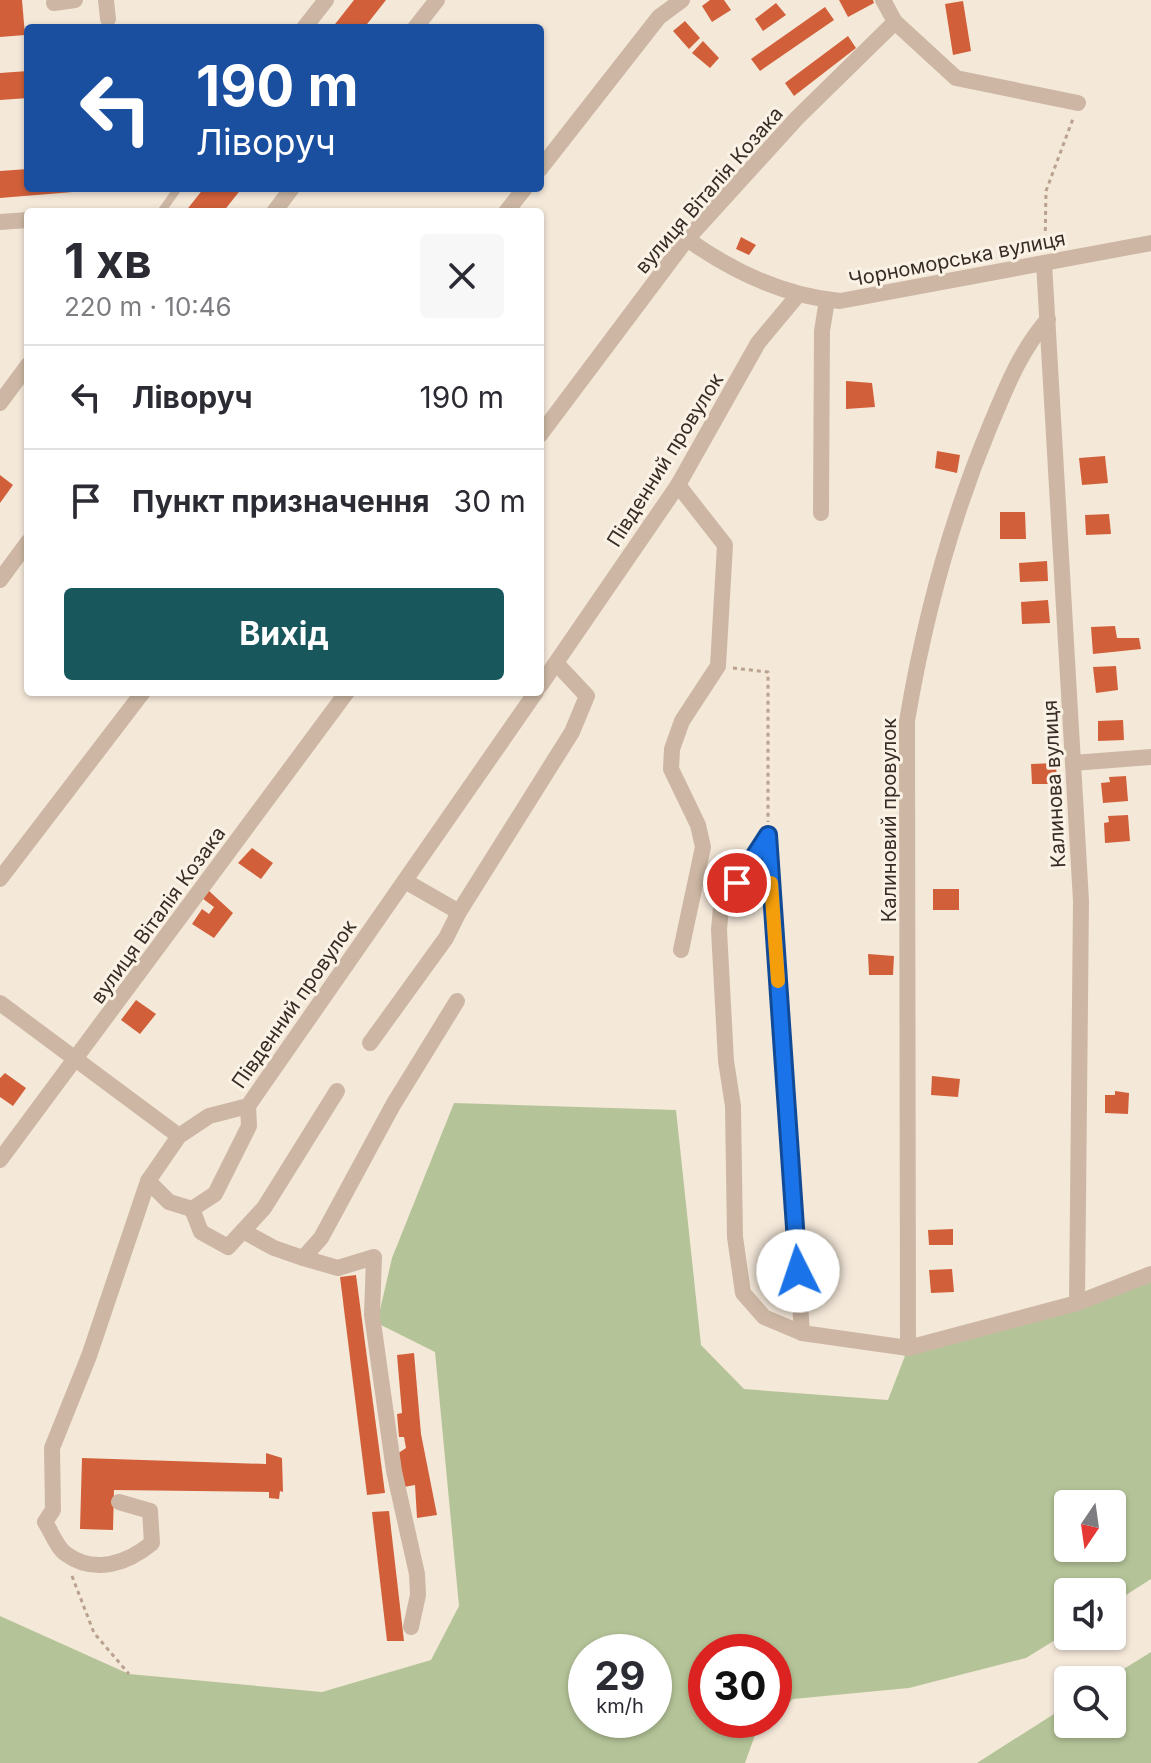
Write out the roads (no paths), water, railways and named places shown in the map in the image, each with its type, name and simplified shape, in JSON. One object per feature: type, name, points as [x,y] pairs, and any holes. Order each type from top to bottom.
[{"type":"street","points":[[54,3],[75,0]]},
{"type":"street","points":[[106,0],[108,19]]},
{"type":"street","points":[[307,24],[326,0]]},
{"type":"street","points":[[418,24],[437,0]]},
{"type":"street","points":[[544,164],[659,17],[682,0]]},
{"type":"street","points":[[883,0],[895,22],[956,78],[1078,103]]},
{"type":"street","name":"вулиця Віталія Козака","points":[[544,430],[687,239],[797,118],[895,22]]},
{"type":"street","points":[[509,208],[522,192]]},
{"type":"street","points":[[0,222],[24,220]]},
{"type":"street","name":"Чорноморська вулиця","points":[[687,239],[721,263],[798,295],[840,301],[1151,243]]},
{"type":"street","name":"Калинова вулиця","points":[[1044,263],[1081,901],[1077,1303]]},
{"type":"street","name":"Південний провулок","points":[[544,680],[678,485],[758,343],[798,295]]},
{"type":"street","points":[[821,513],[822,331],[827,300]]},
{"type":"street","name":"Калиновий провулок","points":[[908,1348],[907,721],[923,627],[968,479],[1022,350],[1048,319]]},
{"type":"street","points":[[0,403],[24,370]]},
{"type":"street","points":[[678,485],[725,545],[718,666],[682,721],[672,749],[671,769],[698,825],[703,847],[681,950]]},
{"type":"street","points":[[0,580],[24,547]]},
{"type":"street","points":[[370,1043],[446,938],[459,912],[572,732],[587,696],[556,663]]},
{"type":"street","points":[[0,879],[140,696]]},
{"type":"street","name":"вулиця Віталія Козака","points":[[0,1160],[344,696]]},
{"type":"street","name":"Південний провулок","points":[[119,1502],[150,1511],[152,1543],[129,1562],[92,1565],[64,1554],[45,1522],[53,1510],[52,1448],[89,1356],[148,1181],[179,1136],[209,1116],[248,1106],[533,696]]},
{"type":"street","points":[[1073,763],[1151,757]]},
{"type":"street","points":[[802,1333],[768,835],[721,907],[719,930],[726,1061],[733,1106],[735,1237],[743,1293],[764,1317],[802,1333],[908,1348],[1077,1303],[1151,1274]]},
{"type":"street","points":[[405,881],[459,912]]},
{"type":"street","points":[[303,1258],[321,1238],[393,1105],[457,1001]]},
{"type":"street","points":[[0,1003],[179,1136]]},
{"type":"street","points":[[192,1209],[201,1232],[228,1247],[264,1208],[337,1091]]},
{"type":"street","points":[[192,1209],[215,1194],[249,1126],[248,1106]]},
{"type":"street","points":[[148,1181],[169,1202],[192,1209]]},
{"type":"street","points":[[243,1231],[274,1248],[338,1268],[374,1257],[372,1315],[394,1471],[417,1574],[416,1612],[411,1627]]}]
